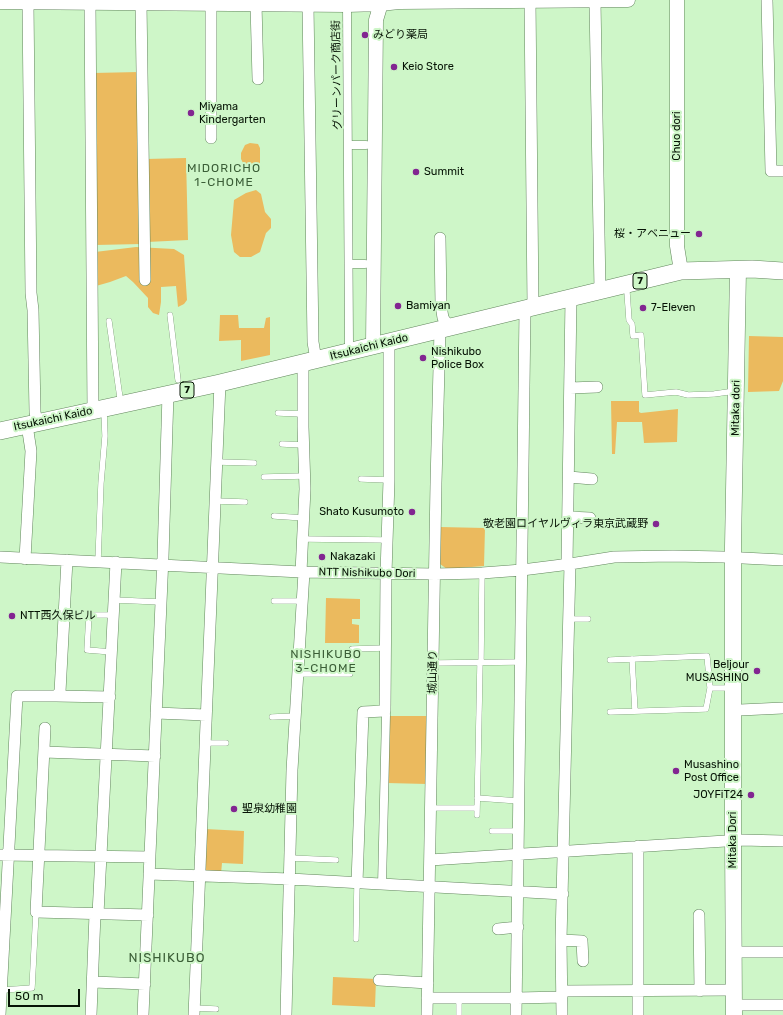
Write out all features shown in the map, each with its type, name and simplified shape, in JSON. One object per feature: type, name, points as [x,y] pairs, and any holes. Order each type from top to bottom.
[{"type":"main road","name":"Itsukaichi Kaido","points":[[0,431],[220,383],[390,342],[443,325],[529,308],[681,271],[738,270]]},
{"type":"main road","name":"7","points":[[738,270],[783,271]]},
{"type":"main road","name":"Mitaka dori","points":[[733,558],[738,270]]},
{"type":"main road","name":"Mitaka Dori","points":[[733,558],[734,990],[738,1010]]},
{"type":"street","points":[[0,2],[347,5],[381,2],[628,0]]},
{"type":"street","name":"Chuo dori","points":[[677,0],[677,246],[681,271]]},
{"type":"street","points":[[767,0],[771,172],[783,171]]},
{"type":"street","points":[[516,1015],[522,662],[522,570],[529,308],[530,1]]},
{"type":"street","points":[[595,1],[600,291]]},
{"type":"street","points":[[25,559],[32,424],[35,412],[33,310],[31,292],[28,2]]},
{"type":"street","points":[[373,345],[376,20],[381,2]]},
{"type":"street","points":[[90,3],[91,240],[98,410]]},
{"type":"street","points":[[141,3],[145,280]]},
{"type":"street","points":[[211,4],[211,138]]},
{"type":"street","points":[[256,4],[258,79]]},
{"type":"street","points":[[286,1015],[292,770],[303,601],[303,414],[309,362],[313,342],[308,5]]},
{"type":"street","name":"グリーンパーク商店街","points":[[347,5],[350,264],[349,344]]},
{"type":"street","name":"グリーンパーク商店街","points":[[348,145],[366,145]]},
{"type":"street","name":"城山通り","points":[[427,1015],[435,574],[443,325],[441,305],[440,238]]},
{"type":"street","points":[[350,264],[365,264]]},
{"type":"street","points":[[562,1015],[561,940],[569,619],[568,517],[571,298]]},
{"type":"street","points":[[382,885],[386,715],[385,648],[389,480],[390,342]]},
{"type":"street","points":[[194,1012],[204,743],[218,462],[220,383]]},
{"type":"street","points":[[570,388],[597,387]]},
{"type":"street","points":[[143,1015],[163,566],[168,394]]},
{"type":"street","points":[[569,478],[592,479]]},
{"type":"street","points":[[568,517],[590,518]]},
{"type":"street","name":"NTT Nishikubo Dori","points":[[0,558],[98,561],[163,566],[303,572],[386,574],[482,573],[522,570],[614,557],[673,556],[783,560]]},
{"type":"street","points":[[56,696],[60,692],[67,560]]},
{"type":"street","points":[[91,1015],[105,754],[107,748],[110,697],[116,562]]},
{"type":"street","points":[[0,1015],[2,990],[4,856],[17,696],[110,697]]},
{"type":"street","points":[[740,710],[783,708]]},
{"type":"street","points":[[357,884],[363,712],[385,711]]},
{"type":"street","points":[[156,713],[206,715]]},
{"type":"street","points":[[45,728],[36,912],[148,915]]},
{"type":"street","points":[[44,752],[154,756]]},
{"type":"street","points":[[430,860],[733,840],[783,840]]},
{"type":"street","points":[[638,846],[638,1015]]},
{"type":"street","points":[[4,856],[38,855],[150,857]]},
{"type":"street","points":[[150,874],[563,894]]},
{"type":"street","points":[[699,915],[700,991]]},
{"type":"street","points":[[498,929],[518,927]]},
{"type":"street","points":[[561,940],[582,941],[583,961]]},
{"type":"street","points":[[742,952],[783,952]]},
{"type":"street","points":[[379,980],[428,982]]},
{"type":"street","points":[[92,982],[145,984]]},
{"type":"street","points":[[427,998],[517,998],[638,990],[734,990]]},
{"type":"street","points":[[738,1010],[783,1005]]},
{"type":"lane","points":[[91,240],[96,240],[97,272]]},
{"type":"lane","points":[[627,292],[633,336],[641,335],[645,394],[676,392],[688,395],[728,392]]},
{"type":"lane","points":[[170,315],[178,380]]},
{"type":"lane","points":[[109,321],[120,398]]},
{"type":"lane","points":[[98,410],[105,436],[101,483],[98,561]]},
{"type":"lane","points":[[278,413],[303,414]]},
{"type":"lane","points":[[282,444],[303,445]]},
{"type":"lane","points":[[218,462],[254,463]]},
{"type":"lane","points":[[264,477],[304,476]]},
{"type":"lane","points":[[361,479],[389,480]]},
{"type":"lane","points":[[215,501],[244,502]]},
{"type":"lane","points":[[274,516],[304,518]]},
{"type":"lane","points":[[303,539],[387,540]]},
{"type":"lane","points":[[477,815],[482,573]]},
{"type":"lane","points":[[114,600],[161,602]]},
{"type":"lane","points":[[274,601],[303,601]]},
{"type":"lane","points":[[112,652],[87,650],[88,622],[89,615],[114,615]]},
{"type":"lane","points":[[569,619],[588,619]]},
{"type":"lane","points":[[298,674],[350,674],[352,649],[385,648]]},
{"type":"lane","points":[[610,660],[708,656],[710,688],[706,709],[610,712]]},
{"type":"lane","points":[[632,659],[635,711]]},
{"type":"lane","points":[[434,663],[522,662]]},
{"type":"lane","points":[[710,688],[733,688]]},
{"type":"lane","points":[[272,717],[296,716]]},
{"type":"lane","points":[[204,743],[226,743]]},
{"type":"lane","points":[[477,798],[519,801]]},
{"type":"lane","points":[[431,808],[477,808]]},
{"type":"lane","points":[[492,831],[519,831]]},
{"type":"lane","points":[[290,858],[336,860]]},
{"type":"lane","points":[[356,939],[357,884]]},
{"type":"lane","points":[[2,990],[32,988],[36,912]]},
{"type":"lane","points":[[459,1015],[460,998]]},
{"type":"lane","points":[[194,1012],[216,1009]]},
{"type":"shaded area","points":[[139,72],[142,244],[95,245],[93,73]]},
{"type":"shaded area","points":[[250,143],[258,144],[260,148],[260,163],[255,170],[249,171],[241,159],[241,153],[245,145]]},
{"type":"shaded area","points":[[186,158],[188,240],[147,242],[146,159]]},
{"type":"shaded area","points":[[256,190],[261,194],[265,212],[271,219],[271,228],[266,233],[260,252],[251,257],[240,257],[234,252],[231,235],[234,200],[246,193]]},
{"type":"shaded area","points":[[136,247],[174,249],[184,255],[187,300],[184,304],[178,307],[176,286],[161,287],[159,315],[153,313],[148,307],[148,298],[126,276],[96,286],[95,252]]},
{"type":"shaded area","points":[[220,315],[238,315],[239,328],[264,328],[266,318],[270,317],[270,355],[241,361],[241,340],[219,341]]},
{"type":"shaded area","points":[[749,336],[783,337],[783,381],[779,391],[748,392]]},
{"type":"shaded area","points":[[611,401],[639,401],[639,412],[641,413],[678,409],[677,442],[644,443],[642,422],[617,422],[615,454],[612,454]]},
{"type":"shaded area","points":[[440,527],[485,528],[484,566],[447,569],[440,564]]},
{"type":"shaded area","points":[[326,598],[360,599],[360,619],[352,619],[352,624],[359,625],[359,643],[325,643]]},
{"type":"shaded area","points":[[388,716],[428,716],[427,784],[387,783]]},
{"type":"shaded area","points":[[205,829],[244,831],[243,864],[222,863],[221,874],[205,873]]},
{"type":"shaded area","points":[[333,977],[376,979],[375,1007],[332,1005]]},
{"type":"place","name":"みどり薬局","points":[[365,35]]},
{"type":"place","name":"Keio Store","points":[[394,67]]},
{"type":"place","name":"Miyama Kindergarten","points":[[191,113]]},
{"type":"place","name":"Summit","points":[[416,172]]},
{"type":"place","name":"桜・アベニュー","points":[[699,234]]},
{"type":"place","name":"Bamiyan","points":[[398,306]]},
{"type":"place","name":"7-Eleven","points":[[643,308]]},
{"type":"place","name":"Nishikubo Police Box","points":[[423,358]]},
{"type":"place","name":"Shato Kusumoto","points":[[412,512]]},
{"type":"place","name":"敬老園ロイヤルヴィラ東京武蔵野","points":[[656,524]]},
{"type":"place","name":"Nakazaki","points":[[322,557]]},
{"type":"place","name":"NTT西久保ビル","points":[[12,616]]},
{"type":"place","name":"Beljour MUSASHINO","points":[[757,671]]},
{"type":"place","name":"Musashino Post Office","points":[[676,771]]},
{"type":"place","name":"JOYFiT24","points":[[751,795]]},
{"type":"place","name":"聖泉幼稚園","points":[[234,809]]},
{"type":"district","name":"MIDORICHO 1-CHOME","points":[[224,176]]},
{"type":"district","name":"NISHIKUBO 3-CHOME","points":[[326,662]]},
{"type":"district","name":"NISHIKUBO","points":[[167,958]]}]
